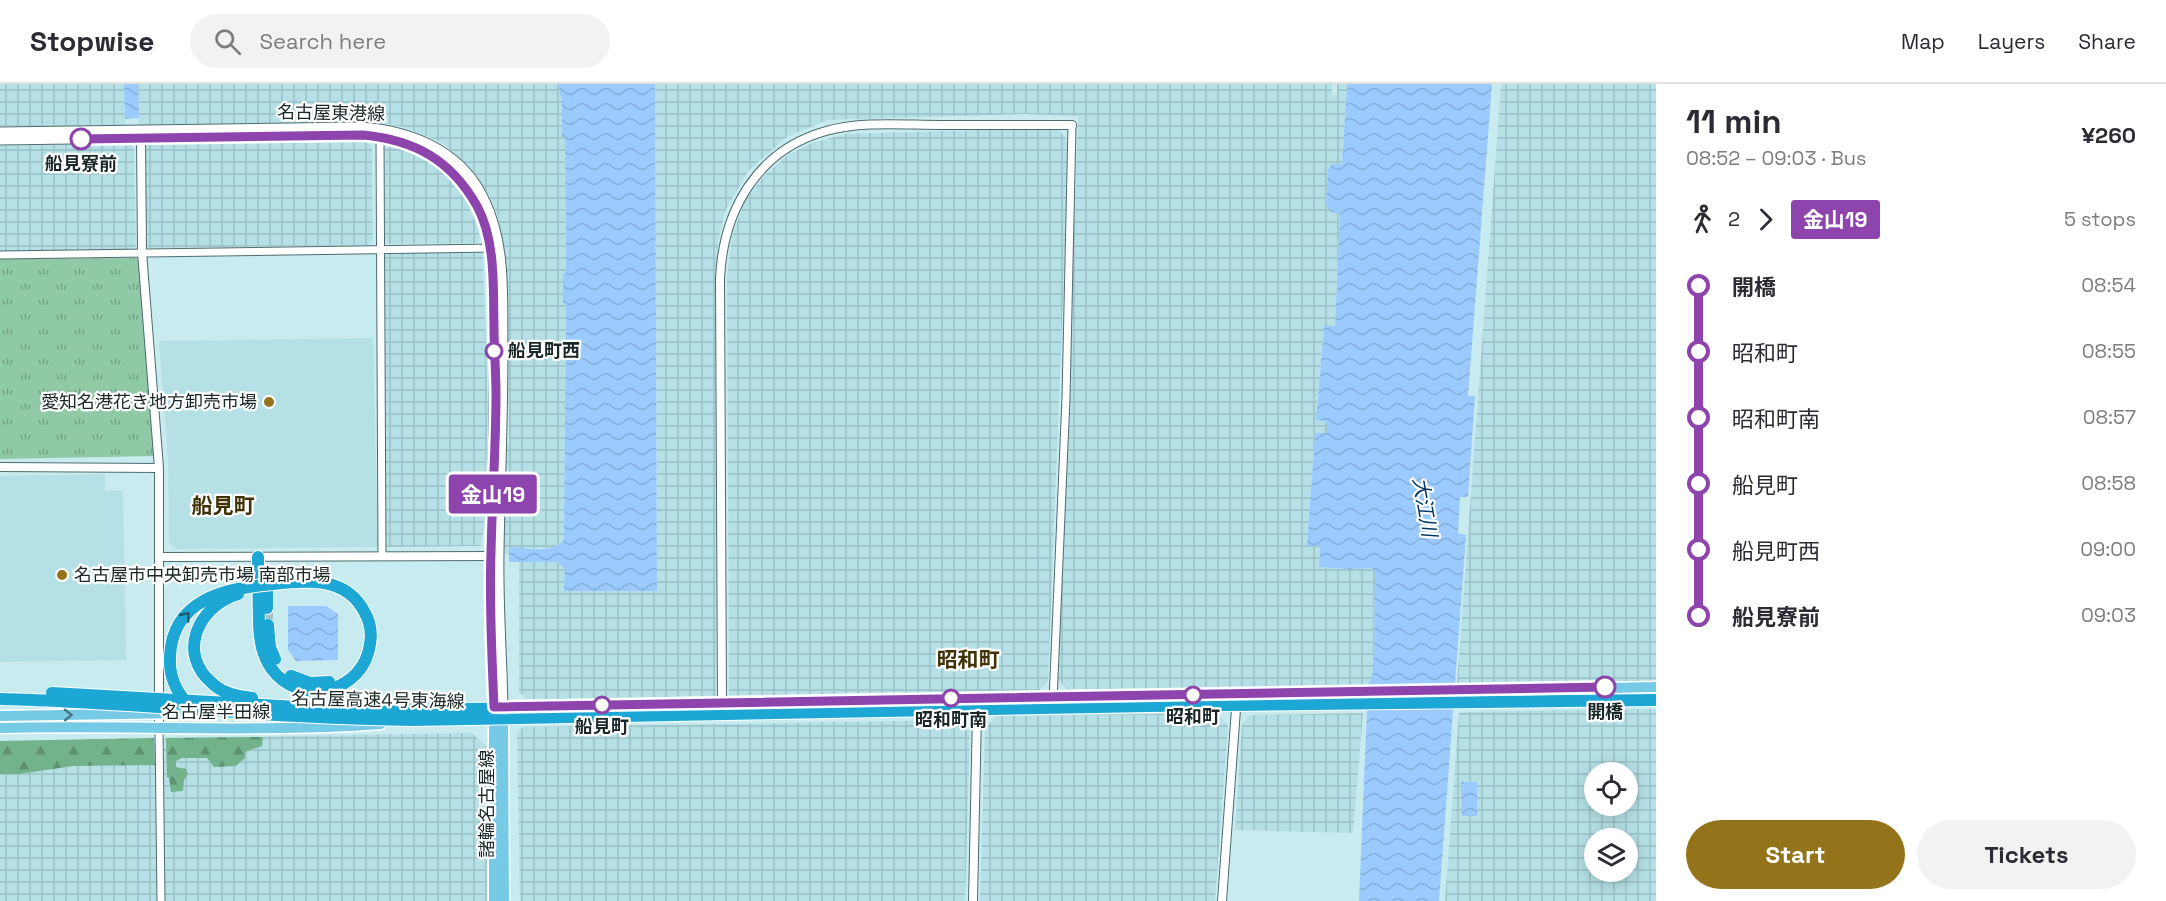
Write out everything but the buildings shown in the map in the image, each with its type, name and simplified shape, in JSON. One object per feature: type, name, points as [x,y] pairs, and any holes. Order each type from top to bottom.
[{"type":"highway","points":[[262,557],[265,619],[262,649],[270,667],[285,682],[304,691],[326,691],[345,683],[360,669],[370,645],[371,632],[364,610],[353,596],[338,586],[297,581],[251,586],[222,591],[206,598],[187,615],[177,630],[171,646],[172,678],[180,695],[190,706],[205,714],[233,721],[340,727],[393,727],[500,715]]},
{"type":"highway","points":[[262,557],[265,619],[270,647],[278,664],[286,673],[303,682],[324,683],[337,679],[352,666],[361,650],[363,637],[359,619],[353,608],[338,596],[326,591],[306,588],[253,592],[227,598],[204,616],[198,628],[194,648],[203,674],[218,688],[239,696],[297,704],[413,711]]},
{"type":"highway","name":"名古屋高速4号東海線","points":[[0,691],[124,696],[305,708],[413,711],[1656,692]]},
{"type":"highway","name":"名古屋高速4号東海線","points":[[0,699],[97,703],[317,718],[1656,701]]},
{"type":"main road","name":"名古屋東港線","points":[[0,132],[358,127],[400,132],[431,144],[449,156],[467,173],[483,196],[495,248],[503,394],[495,556],[500,715]]},
{"type":"main road","name":"名古屋東港線","points":[[0,140],[363,135],[404,142],[434,157],[449,170],[477,207],[495,248]]},
{"type":"main road","name":"名古屋半田線","points":[[5,728],[64,726],[159,729],[319,728],[722,702],[1656,687]]},
{"type":"main road","name":"名古屋半田線","points":[[5,716],[159,714],[721,717],[1656,701]]},
{"type":"main road","name":"諸輪名古屋線","points":[[495,901],[500,715]]},
{"type":"main road","name":"諸輪名古屋線","points":[[500,715],[504,901]]},
{"type":"street","points":[[721,717],[720,279],[727,228],[741,195],[759,172],[782,152],[796,143],[826,131],[871,125],[1072,125],[1066,398],[1053,712]]},
{"type":"street","points":[[380,137],[382,556]]},
{"type":"street","points":[[141,138],[142,252],[159,468],[161,901]]},
{"type":"street","points":[[0,255],[495,248]]},
{"type":"street","points":[[0,467],[159,468]]},
{"type":"street","points":[[159,557],[495,556]]},
{"type":"street","points":[[1222,901],[1236,709]]},
{"type":"street","points":[[973,901],[976,713]]},
{"type":"shaded area","points":[[0,84],[124,84],[125,125],[0,126]]},
{"type":"shaded area","points":[[138,84],[558,84],[562,101],[562,136],[565,137],[566,274],[563,274],[564,303],[566,303],[564,540],[561,544],[552,548],[509,548],[509,555],[502,554],[506,443],[509,443],[507,266],[498,216],[489,195],[467,165],[434,139],[404,127],[386,124],[347,122],[139,125]]},
{"type":"shaded area","points":[[655,84],[1332,84],[1332,95],[1337,95],[1337,84],[1347,84],[1342,165],[1332,164],[1328,169],[1326,204],[1340,213],[1335,327],[1324,326],[1316,419],[1325,421],[1327,433],[1315,433],[1307,546],[1320,546],[1319,567],[1372,568],[1375,572],[1374,671],[1368,685],[1070,693],[1058,679],[1078,116],[1025,114],[827,120],[787,137],[749,170],[726,209],[718,241],[716,698],[527,699],[519,692],[519,562],[558,562],[565,569],[565,591],[657,591]]},
{"type":"shaded area","points":[[1501,84],[1656,84],[1656,682],[1457,684]]},
{"type":"shaded area","points":[[1057,128],[1069,142],[1048,681],[1036,694],[729,698],[727,276],[732,236],[745,201],[763,177],[789,154],[812,143],[845,134]]},
{"type":"shaded area","points":[[366,142],[372,147],[373,242],[368,245],[149,248],[145,244],[145,144]]},
{"type":"shaded area","points":[[130,144],[134,149],[136,246],[133,249],[0,251],[0,146]]},
{"type":"shaded area","points":[[391,145],[433,163],[447,176],[467,202],[480,237],[477,243],[388,244],[385,242],[385,149]]},
{"type":"shaded area","points":[[387,253],[483,253],[488,413],[484,526],[481,546],[385,547],[383,255]]},
{"type":"shaded area","name":"愛知名港花き地方卸売市場","points":[[373,338],[378,547],[176,549],[169,543],[168,462],[159,341]]},
{"type":"shaded area","name":"名古屋市中央卸売市場 南部市場","points":[[105,474],[105,491],[123,490],[126,660],[0,662],[0,476]]},
{"type":"shaded area","points":[[1656,709],[1656,901],[1445,901],[1459,712]]},
{"type":"shaded area","points":[[1216,713],[1228,725],[1215,901],[980,901],[985,728],[997,716]]},
{"type":"shaded area","points":[[1363,713],[1353,833],[1235,830],[1242,724],[1251,715]]},
{"type":"shaded area","points":[[961,720],[970,729],[965,901],[520,901],[517,733],[523,727]]},
{"type":"shaded area","points":[[472,733],[486,746],[487,901],[0,901],[0,741]]},
{"type":"green space","points":[[136,258],[139,261],[154,456],[0,459],[0,259]]},
{"type":"green space","points":[[263,737],[262,746],[245,752],[245,758],[236,766],[214,767],[207,758],[182,758],[176,761],[176,767],[186,769],[188,774],[184,780],[183,791],[171,792],[167,777],[166,738]]},
{"type":"green space","points":[[154,738],[155,765],[73,766],[19,774],[0,774],[0,741]]},
{"type":"water","points":[[124,84],[138,84],[139,118],[125,119]]},
{"type":"water","points":[[558,84],[655,84],[657,591],[564,591],[565,569],[558,562],[509,562],[509,547],[546,549],[559,545],[564,540],[565,137],[562,137],[562,101]]},
{"type":"water","name":"大江川","points":[[1347,84],[1492,84],[1468,396],[1475,396],[1468,497],[1460,497],[1458,533],[1466,535],[1439,901],[1359,901],[1368,685],[1374,670],[1375,572],[1372,568],[1319,567],[1320,546],[1307,546],[1315,433],[1327,433],[1325,421],[1316,420],[1324,326],[1335,326],[1340,214],[1331,212],[1326,204],[1328,169],[1332,164],[1342,164]]},
{"type":"water","points":[[288,606],[326,606],[338,614],[338,660],[296,661],[288,650]]},
{"type":"water","points":[[1461,782],[1477,782],[1477,816],[1462,816]]},
{"type":"tunnel","points":[[267,608],[267,619]]},
{"type":"bus line","name":"金山19","points":[[81,139],[363,135],[380,137],[404,142],[421,149],[449,170],[462,185],[477,207],[485,226],[490,248],[493,291],[496,395],[490,556],[494,707],[1605,687]]},
{"type":"place","name":"船見寮前","points":[[81,139]]},
{"type":"place","name":"船見町西","points":[[494,351]]},
{"type":"place","name":"愛知名港花き地方卸売市場","points":[[269,402]]},
{"type":"place","name":"名古屋市中央卸売市場 南部市場","points":[[62,575]]},
{"type":"place","name":"開橋","points":[[1605,687]]},
{"type":"place","name":"昭和町","points":[[1193,695]]},
{"type":"place","name":"昭和町南","points":[[951,698]]},
{"type":"place","name":"船見町","points":[[602,705]]},
{"type":"district","name":"船見町","points":[[223,506]]},
{"type":"district","name":"昭和町","points":[[968,660]]}]
